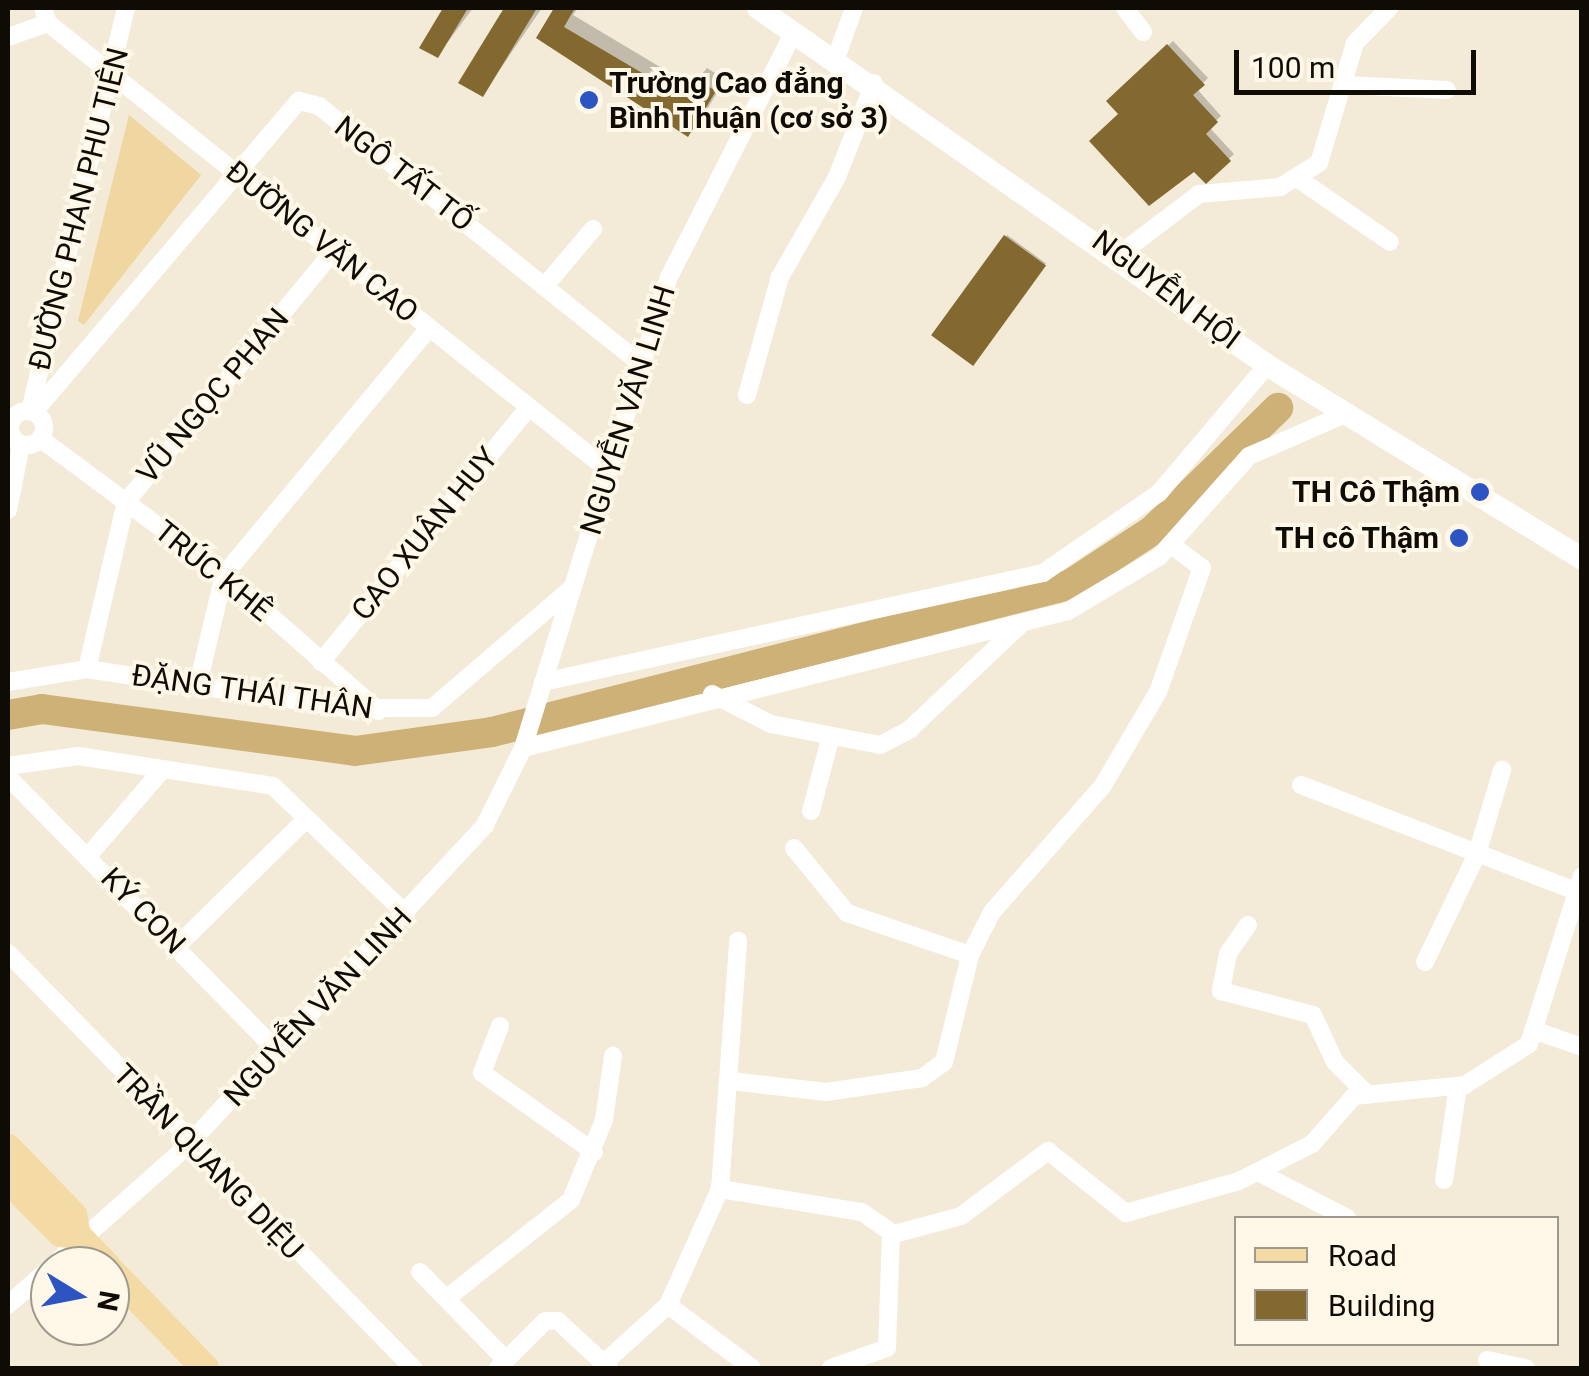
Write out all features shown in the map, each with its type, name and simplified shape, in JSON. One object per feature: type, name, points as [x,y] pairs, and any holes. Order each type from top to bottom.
[{"type":"main road","points":[[8,1148],[73,1214],[77,1235],[87,1246]]},
{"type":"main road","points":[[8,1180],[61,1233],[77,1235]]},
{"type":"main road","points":[[130,1291],[205,1368]]},
{"type":"street","name":"ĐƯỜNG PHAN PHU TIÊN","points":[[32,412],[114,76],[126,8]]},
{"type":"street","name":"NGUYỄN HỘI","points":[[758,8],[874,83],[1120,254],[1267,365],[1582,559]]},
{"type":"street","points":[[836,58],[854,8]]},
{"type":"street","points":[[1124,8],[1143,32]]},
{"type":"street","points":[[1300,180],[1334,137],[1364,26],[1389,8]]},
{"type":"street","name":"ĐƯỜNG VĂN CAO","points":[[46,15],[114,76],[609,471]]},
{"type":"street","points":[[8,37],[46,15]]},
{"type":"street","name":"NGUYỄN VĂN LINH","points":[[8,1304],[77,1235],[188,1144],[485,825],[523,748],[609,471],[638,362],[669,278],[794,32]]},
{"type":"street","points":[[747,395],[780,277],[837,177],[874,83]]},
{"type":"street","points":[[1346,85],[1446,90]]},
{"type":"street","name":"NGÔ TẤT TỐ","points":[[9,425],[32,412],[72,370],[232,170],[290,104],[312,102],[638,362]]},
{"type":"street","points":[[1120,254],[1200,194],[1300,180],[1390,242]]},
{"type":"street","points":[[544,287],[593,229]]},
{"type":"street","name":"VŨ NGỌC PHAN","points":[[88,669],[126,502],[334,251]]},
{"type":"street","points":[[198,684],[224,576],[429,328]]},
{"type":"street","points":[[44,352],[72,370]]},
{"type":"street","points":[[543,682],[1042,573],[1159,493],[1267,365]]},
{"type":"street","name":"CAO XUÂN HUY","points":[[321,662],[529,407]]},
{"type":"street","points":[[22,445],[40,439],[32,412]]},
{"type":"street","points":[[523,748],[712,694],[1068,611],[1170,545],[1250,456],[1343,415]]},
{"type":"street","points":[[8,510],[22,445],[9,425]]},
{"type":"street","name":"TRÚC KHÊ","points":[[40,439],[224,576],[379,711]]},
{"type":"street","points":[[732,1081],[809,1093],[922,1078],[944,1062],[970,955],[992,912],[1077,820],[1144,721],[1202,568],[1170,545]]},
{"type":"street","name":"ĐẶNG THÁI THÂN","points":[[8,682],[88,669],[379,711],[454,699],[523,624],[572,589]]},
{"type":"street","points":[[712,694],[771,724],[831,736],[893,740],[1023,622]]},
{"type":"street","points":[[811,811],[831,736]]},
{"type":"street","points":[[8,766],[78,756],[273,786],[304,820],[406,914]]},
{"type":"street","points":[[89,854],[162,770]]},
{"type":"street","points":[[1425,962],[1476,854],[1502,770]]},
{"type":"street","name":"KÝ CON","points":[[8,776],[89,854],[276,1050]]},
{"type":"street","points":[[720,1189],[862,1212],[892,1232],[961,1216],[1048,1151],[1126,1213],[1258,1172],[1312,1144],[1365,1092],[1458,1086],[1512,1060],[1536,1031],[1580,884],[1476,854],[1301,785]]},
{"type":"street","points":[[177,946],[304,820]]},
{"type":"street","points":[[794,848],[847,913],[970,955]]},
{"type":"street","points":[[1248,925],[1228,954],[1221,991],[1313,1015],[1335,1062],[1365,1092]]},
{"type":"street","points":[[420,1272],[502,1364],[545,1322],[558,1321],[607,1366],[668,1305],[720,1189],[732,1081],[738,941]]},
{"type":"street","name":"TRẦN QUANG DIỆU","points":[[8,953],[188,1144],[413,1368]]},
{"type":"street","points":[[500,1026],[482,1072],[594,1152]]},
{"type":"street","points":[[1536,1031],[1582,1047]]},
{"type":"street","points":[[447,1298],[493,1254],[564,1210],[594,1152],[613,1056]]},
{"type":"street","points":[[1444,1180],[1458,1086]]},
{"type":"street","points":[[1258,1172],[1342,1216]]},
{"type":"street","points":[[831,1368],[887,1348],[892,1232]]},
{"type":"street","points":[[668,1305],[752,1368]]},
{"type":"street","points":[[1487,1360],[1526,1368]]},
{"type":"shaded area","points":[[129,115],[201,175],[84,325],[78,321]]},
{"type":"building","points":[[443,8],[468,8],[438,58],[419,48]]},
{"type":"building","points":[[504,8],[537,8],[483,97],[458,83]]},
{"type":"building","points":[[554,8],[575,8],[564,27],[683,97],[694,78],[716,91],[688,137],[536,38]]},
{"type":"building","points":[[1167,44],[1205,85],[1193,95],[1218,122],[1206,134],[1231,161],[1206,184],[1194,172],[1149,206],[1089,141],[1118,114],[1106,101]]},
{"type":"building","points":[[1004,235],[1046,266],[973,366],[931,335]]},
{"type":"waterway","points":[[8,715],[42,709],[355,751],[492,732],[1069,585],[1153,530],[1278,408]]},
{"type":"place","name":"Trường Cao đẳng Bình Thuận (cơ sở 3)","points":[[589,100]]},
{"type":"place","name":"TH Cô Thậm","points":[[1480,492]]},
{"type":"place","name":"TH cô Thậm","points":[[1459,538]]}]
